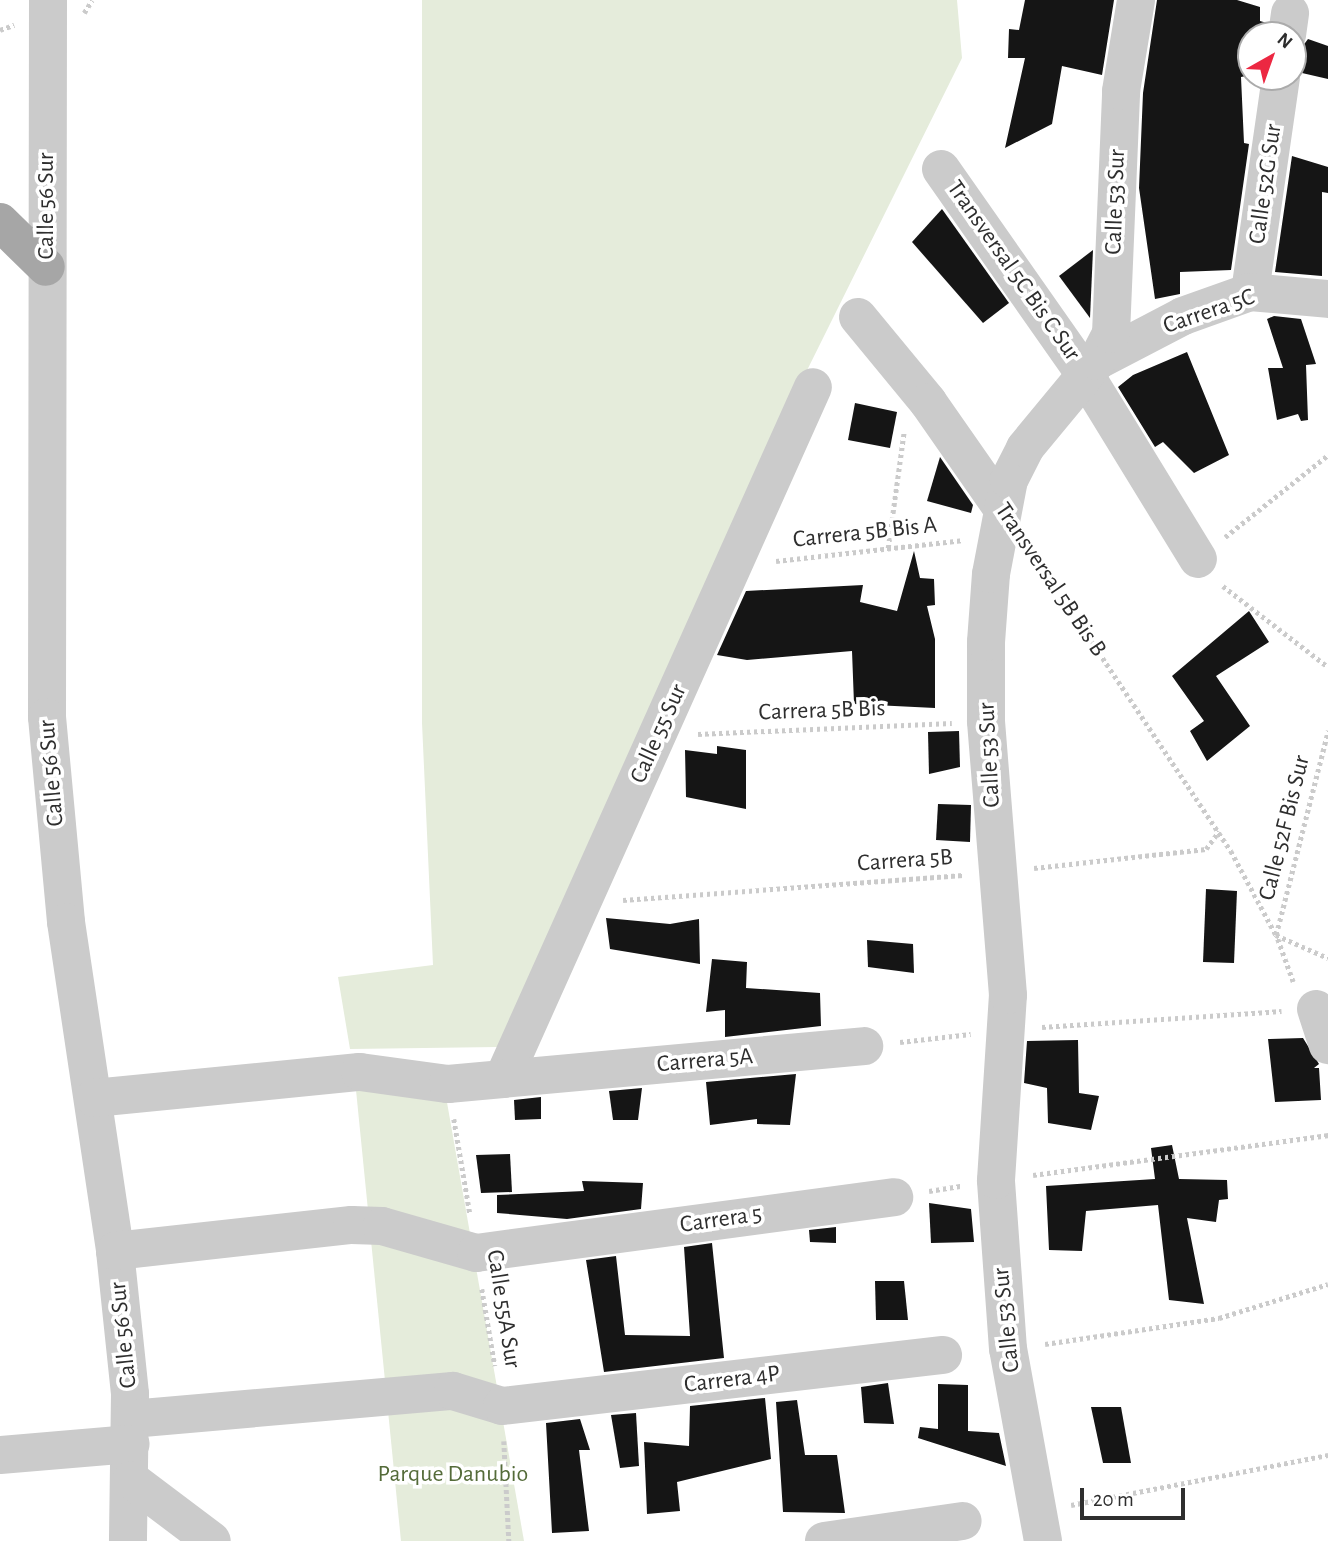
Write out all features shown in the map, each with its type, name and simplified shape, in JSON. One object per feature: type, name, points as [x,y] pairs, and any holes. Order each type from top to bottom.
[{"type":"main road","points":[[0,222],[46,267]]},
{"type":"street","name":"Calle 56 Sur","points":[[48,0],[47,717],[66,922],[116,1251],[131,1448],[128,1541]]},
{"type":"street","name":"Calle 53 Sur","points":[[1039,1527],[1008,1349],[996,1181],[1006,968],[986,721],[986,642],[1000,522],[1026,448],[1090,367],[1111,334],[1121,91],[1136,0]]},
{"type":"street","name":"Calle 52G Sur","points":[[1250,292],[1279,91]]},
{"type":"street","name":"Transversal 5C Bis C Sur","points":[[941,169],[1090,367],[1198,559]]},
{"type":"street","name":"Carrera 5C","points":[[1090,367],[1183,316],[1250,292],[1328,299]]},
{"type":"street","name":"Transversal 5B Bis B","points":[[858,317],[910,382],[1000,522]]},
{"type":"street","name":"Calle 55 Sur","points":[[503,1079],[736,565],[813,387]]},
{"type":"street","points":[[1316,1009],[1328,1045]]},
{"type":"street","name":"Carrera 5A","points":[[94,1098],[360,1072],[448,1084],[864,1046]]},
{"type":"street","name":"Carrera 5","points":[[116,1251],[352,1225],[382,1226],[476,1253],[894,1197]]},
{"type":"street","name":"Carrera 4P","points":[[0,1455],[131,1448],[453,1391],[502,1406],[943,1355]]},
{"type":"street","points":[[131,1448],[212,1541]]},
{"type":"street","points":[[824,1541],[963,1521]]},
{"type":"path","points":[[89,12],[92,0]]},
{"type":"path","points":[[888,548],[910,382]]},
{"type":"path","points":[[1328,455],[1198,559],[1246,605],[1328,667]]},
{"type":"path","name":"Carrera 5B Bis A","points":[[736,565],[888,548],[1000,522]]},
{"type":"path","name":"Transversal 5B Bis B","points":[[1000,522],[1219,831],[1276,935]]},
{"type":"path","name":"Carrera 5B Bis","points":[[659,735],[986,721]]},
{"type":"path","name":"Calle 52F Bis Sur","points":[[1276,935],[1328,731]]},
{"type":"path","name":"Carrera 5B","points":[[583,902],[997,872],[1206,849],[1219,831]]},
{"type":"path","points":[[1276,935],[1328,958]]},
{"type":"path","points":[[1276,935],[1289,973],[1316,1009]]},
{"type":"path","points":[[864,1046],[1005,1030],[1316,1009]]},
{"type":"path","name":"Calle 55A Sur","points":[[448,1084],[502,1406],[509,1541]]},
{"type":"path","points":[[894,1197],[1328,1135]]},
{"type":"path","points":[[1008,1349],[1219,1318],[1328,1284]]},
{"type":"path","points":[[1039,1527],[1328,1455]]},
{"type":"green space","points":[[422,0],[957,0],[962,58],[764,457],[498,1047],[350,1049],[338,977],[433,965],[422,723]]},
{"type":"green space","name":"Parque Danubio","points":[[355,1080],[445,1091],[524,1541],[401,1541]]},
{"type":"building","points":[[1025,0],[1114,0],[1102,75],[1062,66],[1052,124],[1005,148],[1025,58],[1008,58],[1009,29],[1019,30]]},
{"type":"building","points":[[1157,0],[1237,0],[1260,7],[1260,21],[1237,21],[1237,91],[1242,91],[1244,143],[1249,144],[1231,270],[1180,272],[1180,294],[1155,299],[1139,188],[1143,93]]},
{"type":"building","points":[[1307,40],[1328,46],[1328,79],[1307,74]]},
{"type":"building","points":[[1292,156],[1328,167],[1328,193],[1322,192],[1322,276],[1275,272]]},
{"type":"building","points":[[942,209],[1009,303],[983,323],[912,242]]},
{"type":"building","points":[[1093,250],[1090,318],[1059,276]]},
{"type":"building","points":[[1274,316],[1301,319],[1316,364],[1306,365],[1308,420],[1301,421],[1298,414],[1277,420],[1268,368],[1283,368],[1267,319]]},
{"type":"building","points":[[1187,352],[1229,455],[1194,473],[1163,442],[1155,447],[1118,387],[1133,375]]},
{"type":"building","points":[[855,403],[897,412],[890,448],[848,440]]},
{"type":"building","points":[[940,457],[973,505],[971,513],[927,501]]},
{"type":"building","points":[[914,551],[920,578],[934,579],[935,605],[927,606],[935,639],[935,708],[854,704],[852,651],[747,660],[717,655],[746,591],[863,585],[860,602],[897,611]]},
{"type":"building","points":[[1249,611],[1269,642],[1216,676],[1250,726],[1207,761],[1190,731],[1204,721],[1172,676]]},
{"type":"building","points":[[959,731],[960,767],[929,774],[928,732]]},
{"type":"building","points":[[717,746],[746,750],[746,809],[686,797],[685,750],[717,754]]},
{"type":"building","points":[[938,804],[971,805],[970,842],[936,840]]},
{"type":"building","points":[[1206,889],[1237,891],[1234,963],[1203,962]]},
{"type":"building","points":[[606,918],[670,924],[699,919],[700,964],[610,949]]},
{"type":"building","points":[[867,940],[913,944],[914,973],[868,967]]},
{"type":"building","points":[[712,959],[747,962],[746,988],[820,993],[821,1026],[725,1037],[725,1010],[706,1012]]},
{"type":"building","points":[[1303,1038],[1319,1064],[1314,1068],[1319,1068],[1321,1100],[1275,1102],[1268,1039]]},
{"type":"building","points":[[1078,1040],[1079,1093],[1099,1096],[1091,1130],[1048,1123],[1047,1088],[1024,1083],[1027,1041]]},
{"type":"building","points":[[796,1074],[790,1125],[757,1124],[757,1119],[710,1125],[706,1082]]},
{"type":"building","points":[[642,1088],[638,1120],[613,1120],[609,1091]]},
{"type":"building","points":[[541,1097],[541,1119],[515,1120],[514,1100]]},
{"type":"building","points":[[1172,1145],[1179,1179],[1227,1180],[1228,1199],[1219,1200],[1216,1222],[1187,1218],[1204,1304],[1169,1300],[1158,1205],[1086,1211],[1082,1251],[1049,1250],[1046,1186],[1155,1179],[1151,1148]]},
{"type":"building","points":[[510,1154],[512,1192],[481,1193],[476,1155]]},
{"type":"building","points":[[582,1181],[643,1183],[641,1209],[567,1219],[497,1213],[497,1195],[584,1191]]},
{"type":"building","points":[[929,1203],[971,1209],[974,1242],[931,1243]]},
{"type":"building","points":[[836,1227],[836,1243],[810,1242],[809,1230]]},
{"type":"building","points":[[712,1243],[724,1358],[604,1372],[586,1260],[616,1256],[625,1335],[690,1336],[684,1247]]},
{"type":"building","points":[[875,1281],[904,1281],[908,1320],[876,1320]]},
{"type":"building","points":[[888,1383],[894,1424],[864,1423],[861,1387]]},
{"type":"building","points":[[938,1384],[968,1385],[968,1431],[999,1433],[1006,1466],[918,1438],[920,1427],[938,1429]]},
{"type":"building","points":[[765,1398],[771,1459],[677,1482],[680,1511],[647,1514],[644,1442],[689,1446],[690,1406]]},
{"type":"building","points":[[797,1400],[805,1455],[837,1455],[845,1513],[783,1512],[776,1402]]},
{"type":"building","points":[[1091,1407],[1121,1407],[1131,1463],[1103,1463]]},
{"type":"building","points":[[636,1413],[639,1466],[620,1468],[611,1415]]},
{"type":"building","points":[[580,1419],[590,1450],[579,1450],[589,1531],[552,1533],[546,1423]]}]
